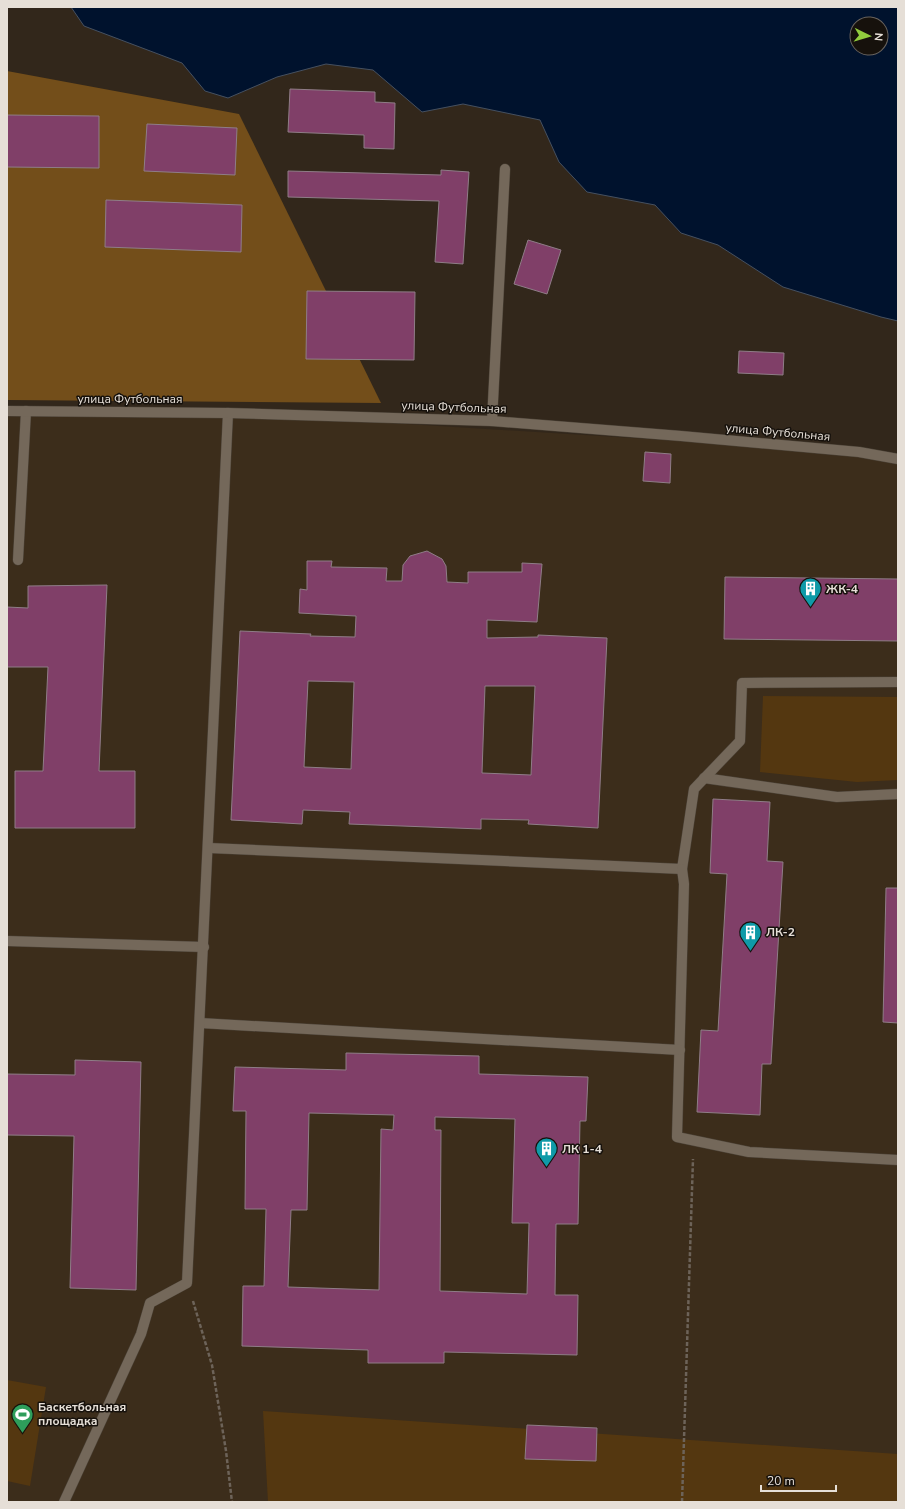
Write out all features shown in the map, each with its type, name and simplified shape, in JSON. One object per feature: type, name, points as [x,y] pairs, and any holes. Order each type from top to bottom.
[{"type":"street","points":[[492,421],[505,169]]},
{"type":"street","name":"улица Футбольная","points":[[7,411],[228,413],[492,421],[674,435],[859,452],[898,459]]},
{"type":"street","points":[[18,560],[26,411]]},
{"type":"street","points":[[64,1502],[141,1334],[150,1303],[187,1283],[228,413]]},
{"type":"street","points":[[898,682],[742,683],[740,741],[694,789],[682,869],[684,884],[677,1136],[749,1152],[898,1160]]},
{"type":"street","points":[[704,778],[837,797],[898,794]]},
{"type":"street","points":[[208,848],[682,869]]},
{"type":"street","points":[[7,941],[204,947]]},
{"type":"street","points":[[200,1023],[680,1050]]},
{"type":"path","points":[[682,1502],[694,1140]]},
{"type":"path","points":[[187,1283],[212,1365],[226,1451],[232,1502]]},
{"type":"shaded area","points":[[7,71],[239,114],[381,403],[7,400]]},
{"type":"shaded area","points":[[7,408],[228,413],[859,452],[898,459],[898,1502],[7,1502]]},
{"type":"shaded area","points":[[763,696],[898,697],[898,780],[857,782],[760,772]]},
{"type":"shaded area","name":"Баскетбольная площадка","points":[[7,1380],[46,1387],[30,1486],[7,1481]]},
{"type":"shaded area","points":[[263,1411],[898,1454],[898,1502],[268,1502]]},
{"type":"water","points":[[71,7],[898,7],[898,321],[783,287],[718,245],[681,233],[655,205],[587,192],[559,162],[540,120],[463,104],[422,112],[373,70],[326,64],[277,77],[228,98],[205,91],[182,63],[84,26]]},
{"type":"building","points":[[290,89],[375,92],[375,102],[395,103],[394,149],[364,148],[364,135],[288,132]]},
{"type":"building","points":[[7,115],[99,116],[99,168],[7,167]]},
{"type":"building","points":[[147,124],[237,128],[235,175],[144,171]]},
{"type":"building","points":[[441,170],[469,172],[463,264],[435,262],[439,201],[288,197],[288,171],[441,175]]},
{"type":"building","points":[[106,200],[242,205],[241,252],[105,247]]},
{"type":"building","points":[[528,240],[561,250],[547,294],[514,284]]},
{"type":"building","points":[[307,291],[415,292],[414,360],[306,359]]},
{"type":"building","points":[[739,351],[784,353],[783,375],[738,373]]},
{"type":"building","points":[[645,452],[671,454],[670,483],[643,481]]},
{"type":"building","points":[[427,551],[442,559],[446,566],[447,582],[468,583],[468,572],[522,572],[522,563],[542,564],[537,622],[487,620],[487,638],[538,637],[538,635],[607,638],[598,828],[528,824],[529,820],[481,819],[481,829],[349,824],[350,812],[303,810],[302,824],[231,820],[240,631],[311,634],[310,636],[355,637],[356,616],[299,613],[300,589],[307,590],[307,561],[332,561],[331,567],[387,568],[386,581],[402,581],[403,565],[410,556]],"holes":[[[308,681],[354,682],[351,769],[304,767]],[[485,686],[535,686],[531,775],[482,773]]]},
{"type":"building","name":"ЖК-4","points":[[725,577],[898,579],[898,641],[724,639]]},
{"type":"building","points":[[107,585],[99,771],[135,771],[135,828],[15,828],[15,771],[43,771],[48,667],[7,667],[7,607],[28,608],[28,586]]},
{"type":"building","name":"ЛК-2","points":[[713,799],[770,802],[767,861],[783,862],[771,1064],[762,1064],[760,1115],[697,1112],[701,1030],[718,1031],[727,874],[710,873]]},
{"type":"building","points":[[886,888],[898,888],[898,1023],[883,1022]]},
{"type":"building","name":"ЛК 1-4","points":[[346,1053],[479,1056],[479,1074],[588,1077],[586,1121],[580,1121],[578,1224],[556,1224],[555,1295],[578,1295],[577,1355],[444,1352],[444,1363],[368,1363],[368,1350],[242,1346],[243,1286],[264,1286],[266,1209],[245,1209],[246,1111],[233,1111],[235,1067],[346,1070]],"holes":[[[309,1113],[394,1115],[393,1130],[381,1129],[379,1290],[288,1287],[291,1210],[307,1210]],[[435,1117],[515,1119],[512,1223],[529,1223],[527,1294],[440,1291],[441,1130],[435,1130]]]},
{"type":"building","points":[[75,1060],[141,1062],[136,1290],[70,1288],[74,1136],[7,1135],[7,1074],[75,1075]]},
{"type":"building","points":[[527,1425],[597,1428],[596,1461],[525,1459]]},
{"type":"place","name":"ЖК-4","points":[[811,608]]},
{"type":"place","name":"ЛК-2","points":[[750,952]]},
{"type":"place","name":"ЛК 1-4","points":[[546,1168]]},
{"type":"place","name":"Баскетбольная площадка","points":[[23,1434]]}]
